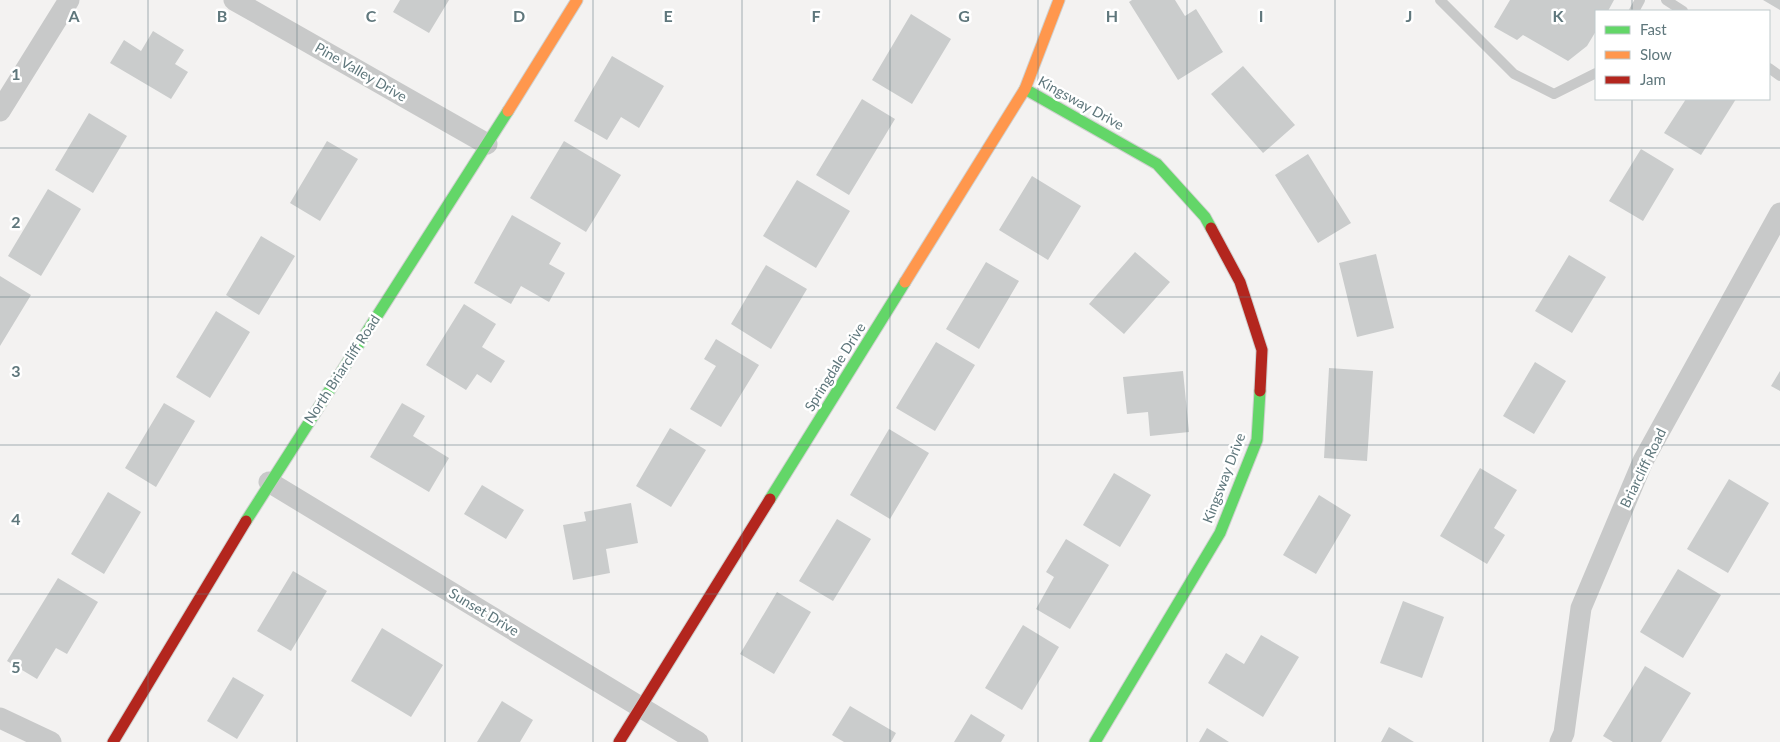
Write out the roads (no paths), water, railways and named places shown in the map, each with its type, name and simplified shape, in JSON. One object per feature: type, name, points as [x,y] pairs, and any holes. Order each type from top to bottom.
[{"type":"street","points":[[0,111],[69,0]]},
{"type":"street","name":"Pine Valley Drive","points":[[234,0],[487,144]]},
{"type":"street","name":"North Briarcliff Road","points":[[113,742],[269,482],[487,144],[577,0]]},
{"type":"street","name":"Springdale Drive","points":[[619,742],[1025,89],[1059,0]]},
{"type":"street","name":"Kingsway Drive","points":[[1025,89],[1157,164],[1163,170],[1205,217],[1240,282],[1262,350],[1257,440],[1220,533],[1096,742]]},
{"type":"street","name":"Briarcliff Road","points":[[1560,742],[1564,732],[1581,608],[1643,461],[1780,214]]},
{"type":"street","name":"Sunset Drive","points":[[269,482],[698,742]]},
{"type":"street","points":[[0,718],[51,742]]},
{"type":"lane","points":[[1440,0],[1514,74],[1554,94],[1595,73]]},
{"type":"lane","points":[[1666,0],[1681,10]]}]
